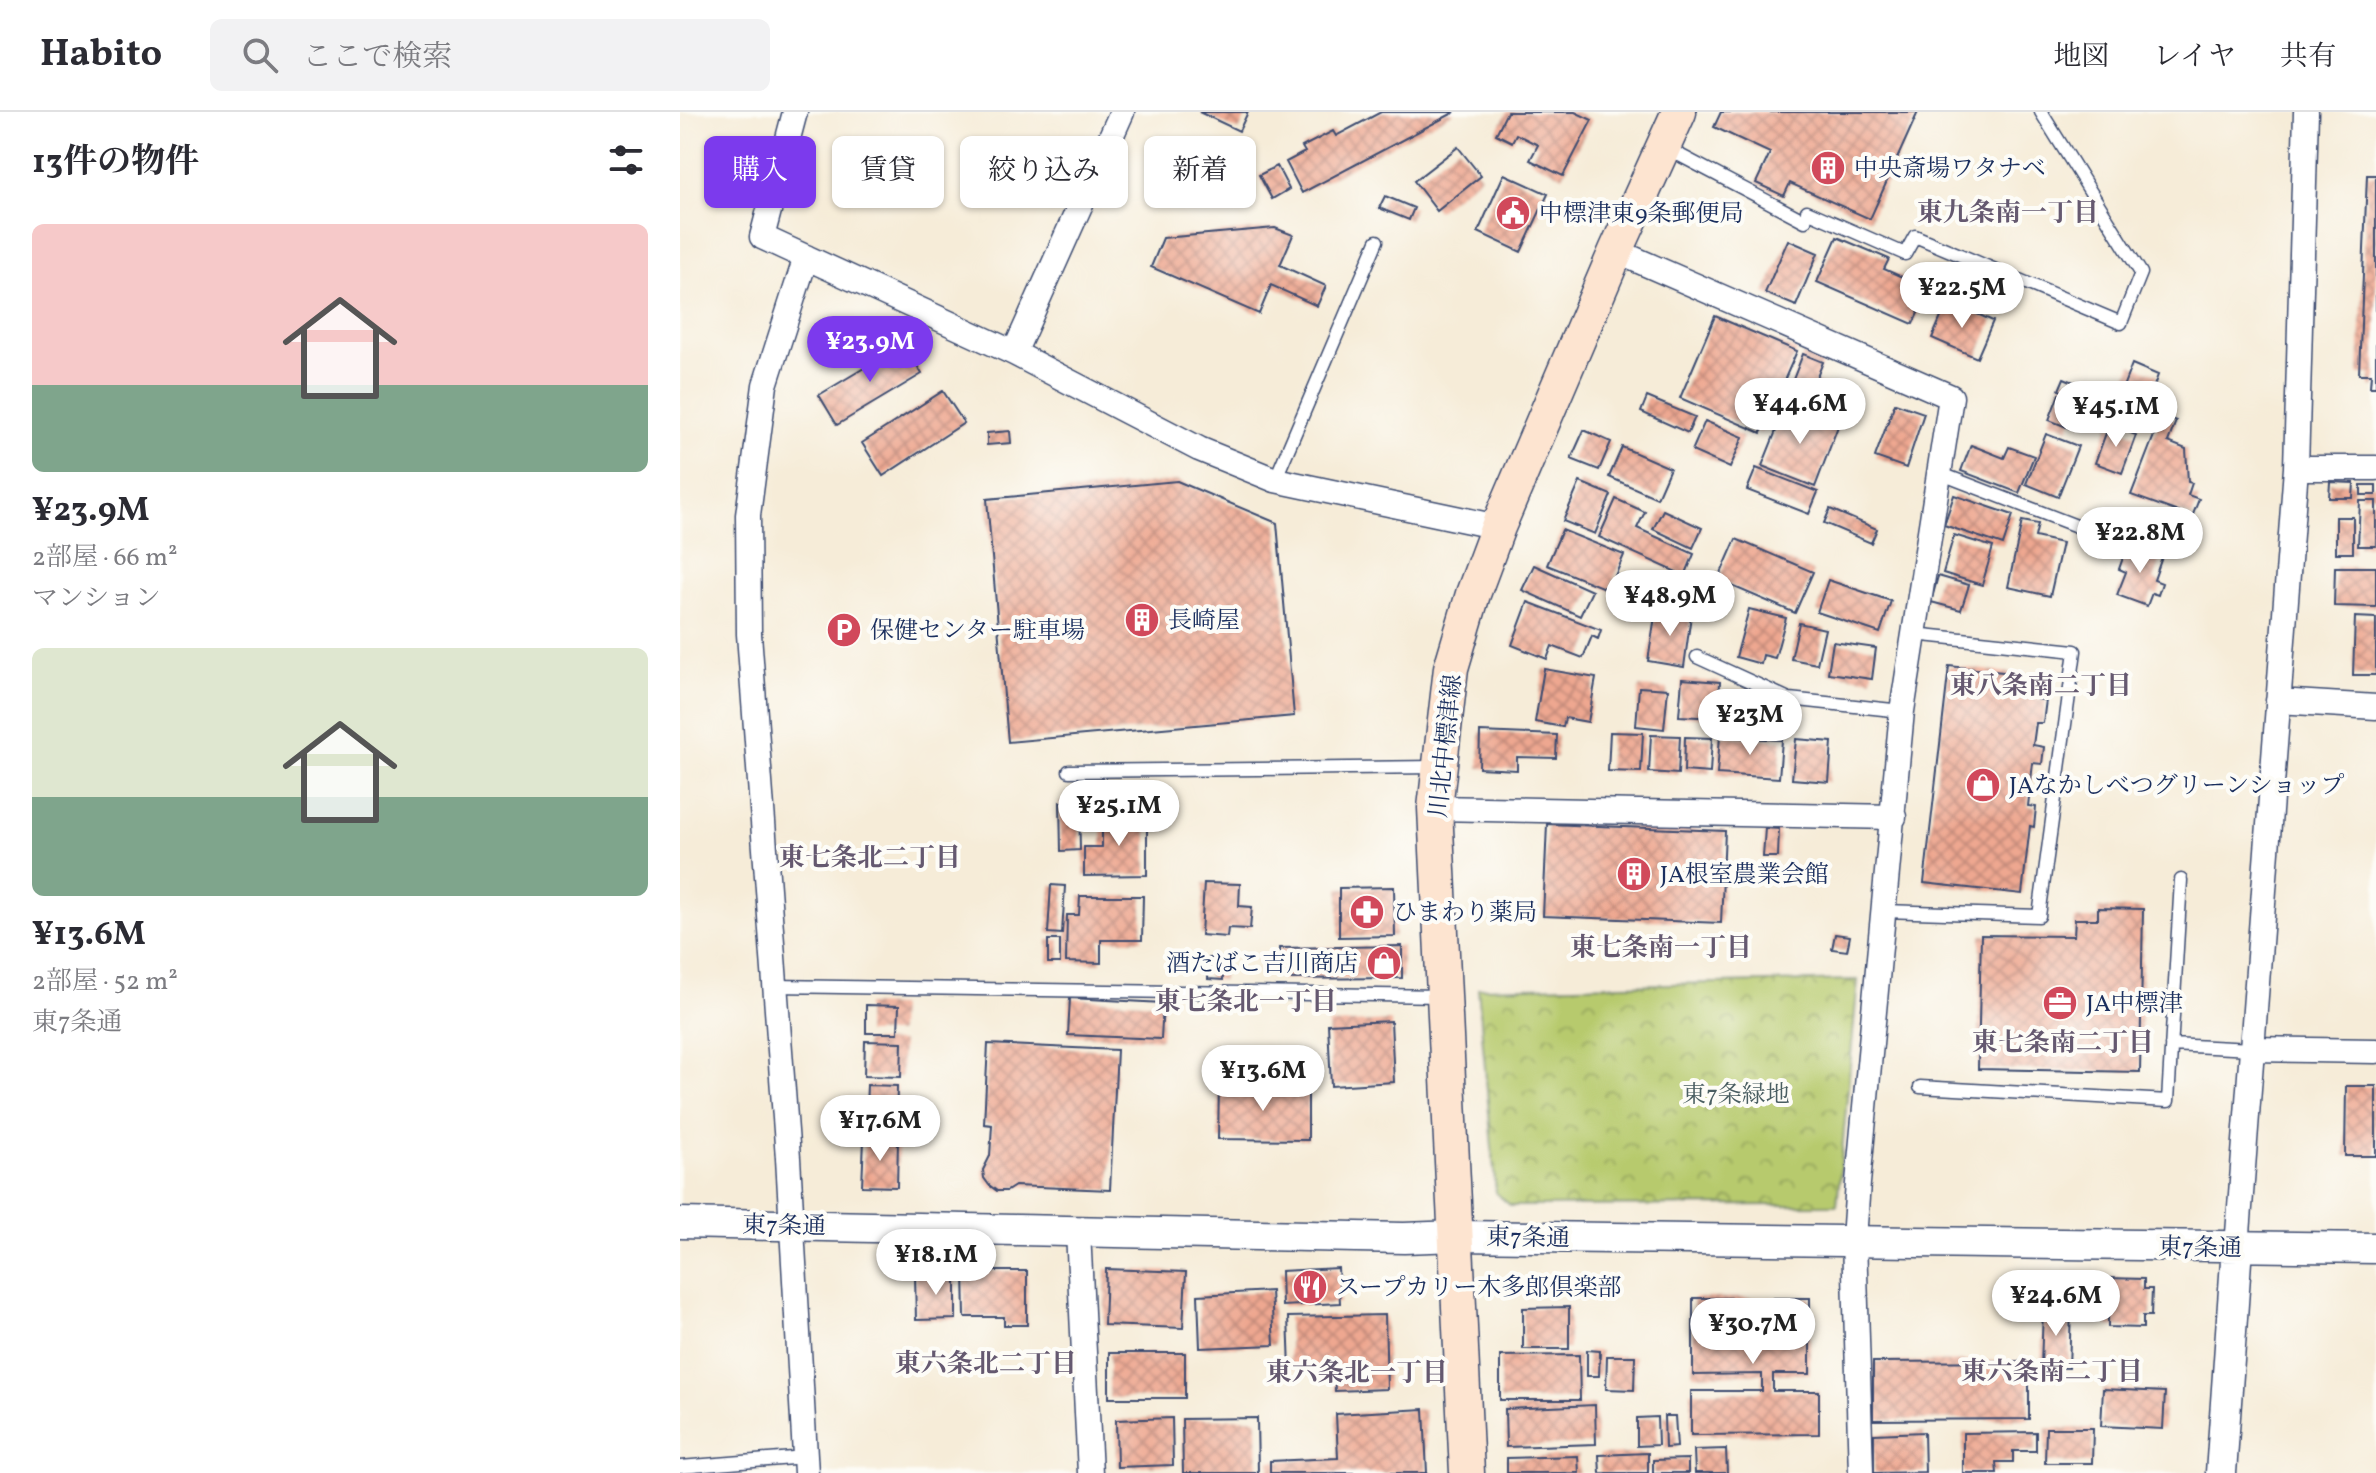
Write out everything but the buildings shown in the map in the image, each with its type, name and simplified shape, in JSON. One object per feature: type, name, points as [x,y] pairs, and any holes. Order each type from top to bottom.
[{"type":"main road","name":"川北中標津線","points":[[1467,1473],[1435,808],[1451,668],[1473,594],[1498,527],[1679,112]]},
{"type":"street","points":[[795,112],[762,237],[1014,353],[1199,449],[1275,480],[1498,527]]},
{"type":"street","points":[[1014,353],[1122,112]]},
{"type":"street","points":[[2221,1473],[2296,468],[2306,112]]},
{"type":"street","points":[[1616,251],[1951,397],[1902,711],[1854,1239],[1861,1473]]},
{"type":"street","points":[[805,1465],[793,1225],[749,634],[748,515],[765,385],[806,257]]},
{"type":"street","points":[[2296,468],[2376,468]]},
{"type":"street","points":[[2278,701],[2376,707]]},
{"type":"street","points":[[1435,808],[1894,817]]},
{"type":"street","points":[[2252,1049],[2376,1051]]},
{"type":"street","name":"東7条通","points":[[680,1223],[1404,1238],[1854,1239],[2376,1248]]},
{"type":"street","points":[[1078,1232],[1090,1473]]},
{"type":"lane","points":[[1663,147],[1805,221],[1807,211],[1905,254],[1915,236],[2121,323],[2141,273],[2041,112]]},
{"type":"lane","points":[[1275,480],[1377,241]]},
{"type":"lane","points":[[1939,473],[2105,537]]},
{"type":"lane","points":[[1884,911],[2039,916],[2075,651],[1914,634]]},
{"type":"lane","points":[[1697,657],[1789,699],[1902,711]]},
{"type":"lane","points":[[1069,771],[1439,767]]},
{"type":"lane","points":[[1920,1087],[2168,1101],[2181,880]]},
{"type":"lane","points":[[774,986],[1445,996]]},
{"type":"lane","points":[[2171,1045],[2252,1049]]},
{"type":"lane","points":[[680,1467],[805,1465]]},
{"type":"green space","name":"東7条緑地","points":[[1858,980],[1837,1205],[1511,1206],[1496,1193],[1478,988]]},
{"type":"place","name":"中央斎場ワタナベ","points":[[1828,168]]},
{"type":"place","name":"中標津東9条郵便局","points":[[1513,213]]},
{"type":"place","name":"長崎屋","points":[[1142,620]]},
{"type":"place","name":"保健センター駐車場","points":[[844,630]]},
{"type":"place","name":"JAなかしべつグリーンショップ","points":[[1983,785]]},
{"type":"place","name":"JA根室農業会館","points":[[1634,874]]},
{"type":"place","name":"ひまわり薬局","points":[[1367,912]]},
{"type":"place","name":"酒たばこ吉川商店","points":[[1384,963]]},
{"type":"place","name":"JA中標津","points":[[2060,1003]]},
{"type":"place","name":"スープカリー木多郎倶楽部","points":[[1310,1287]]},
{"type":"district","name":"東九条南一丁目","points":[[2008,212]]},
{"type":"district","name":"東八条南二丁目","points":[[2041,685]]},
{"type":"district","name":"東七条北二丁目","points":[[870,857]]},
{"type":"district","name":"東七条南一丁目","points":[[1661,947]]},
{"type":"district","name":"東七条北一丁目","points":[[1246,1001]]},
{"type":"district","name":"東七条南二丁目","points":[[2063,1042]]},
{"type":"district","name":"東六条北二丁目","points":[[986,1363]]},
{"type":"district","name":"東六条南二丁目","points":[[2052,1371]]},
{"type":"district","name":"東六条北一丁目","points":[[1357,1372]]}]
